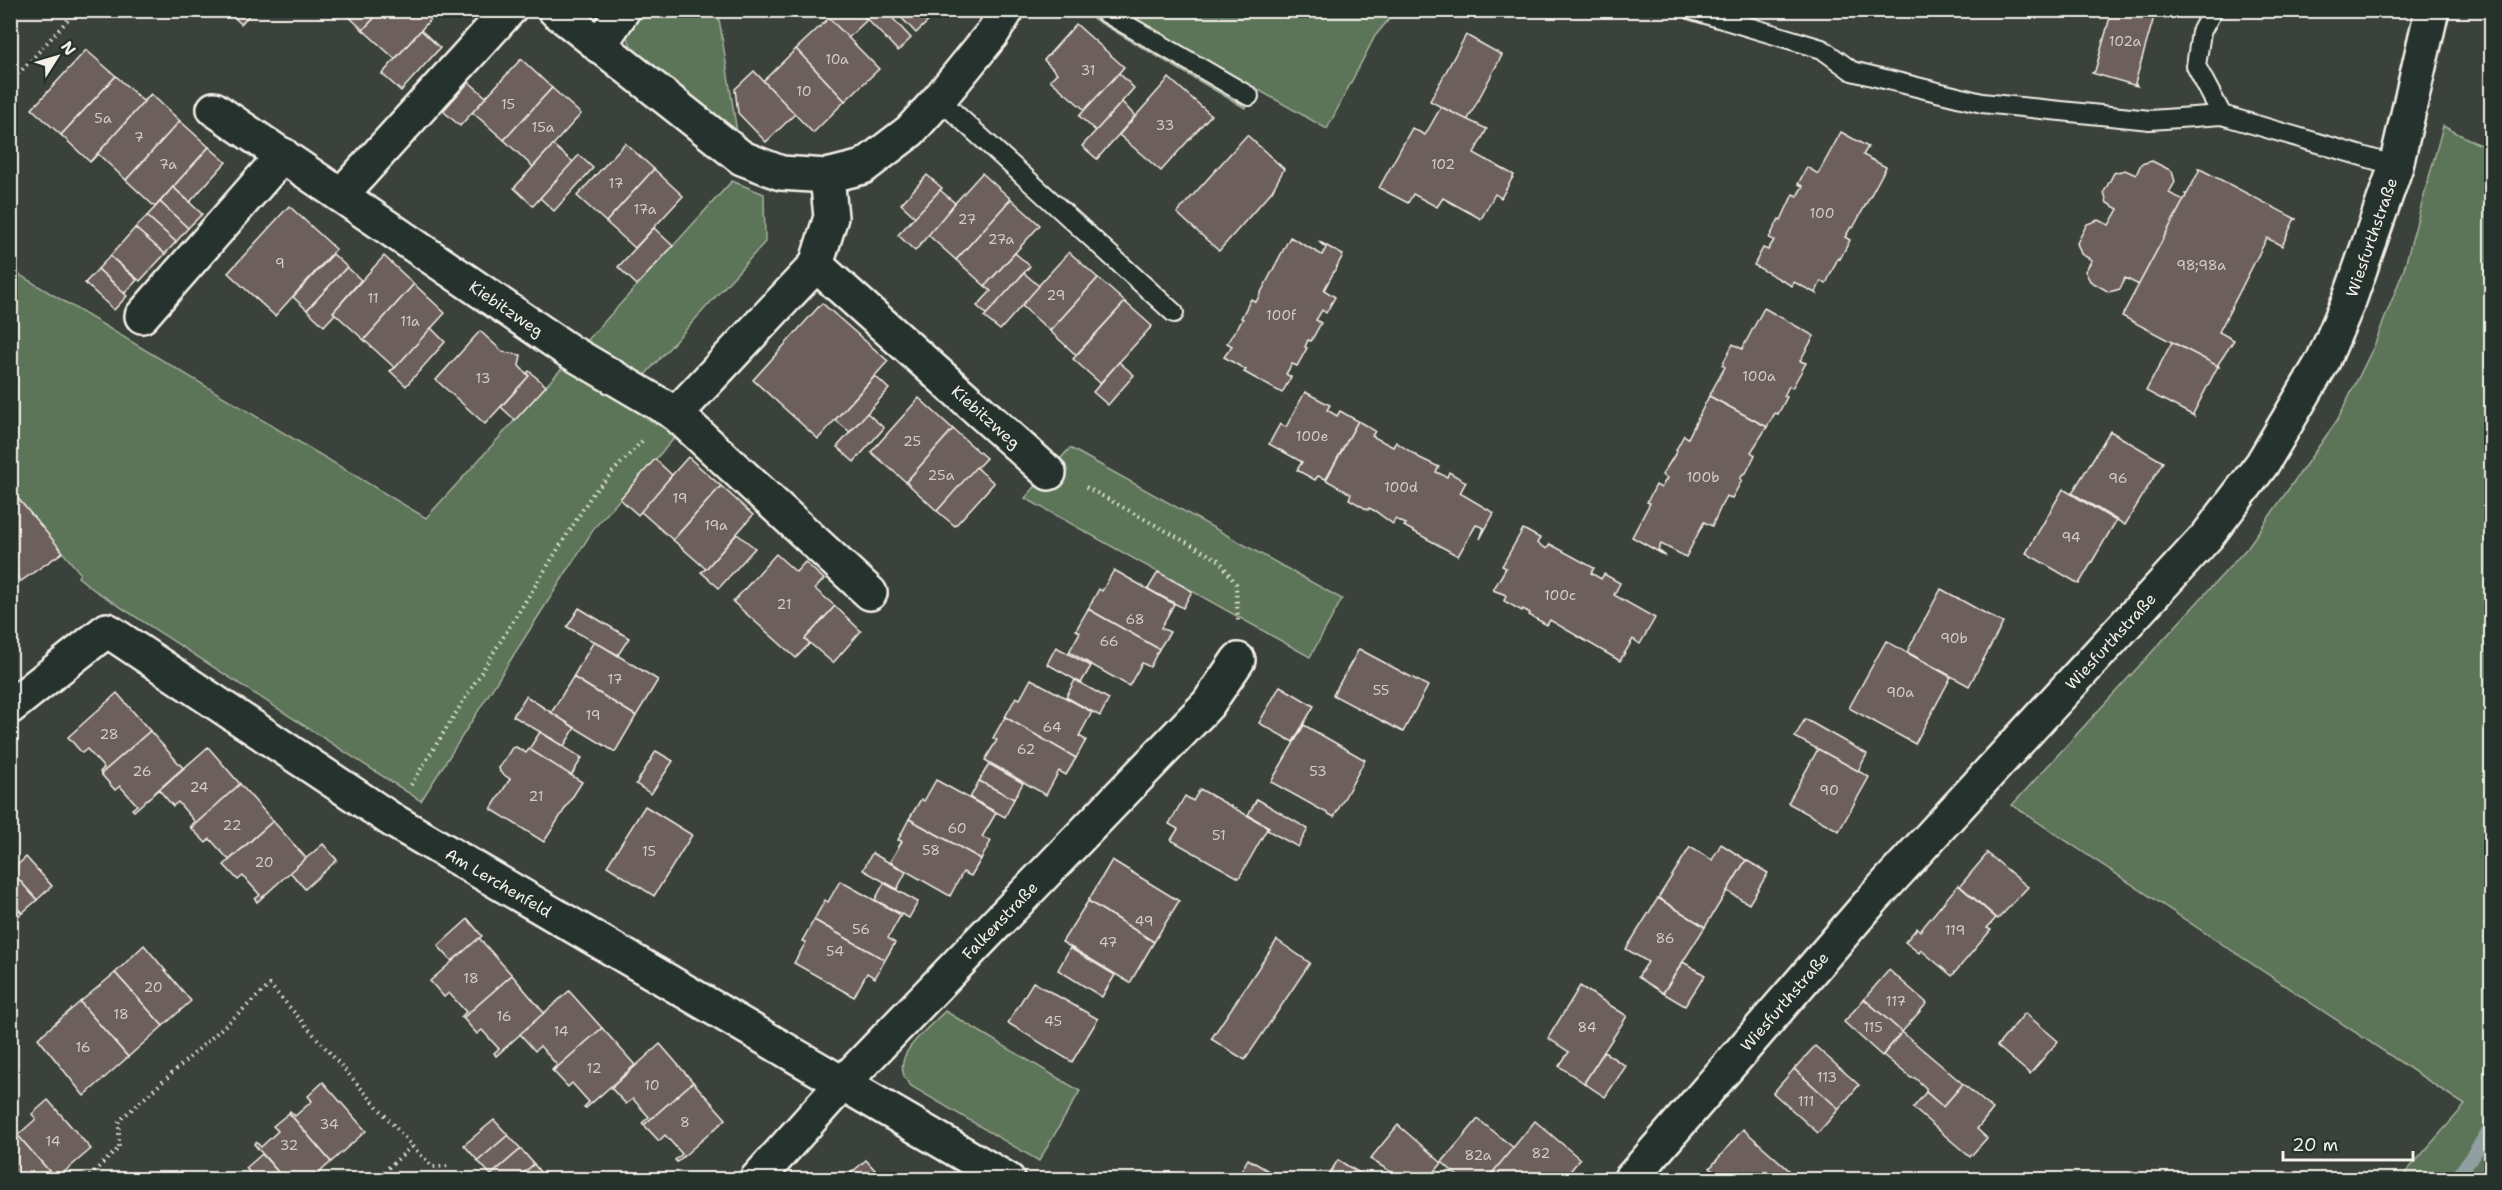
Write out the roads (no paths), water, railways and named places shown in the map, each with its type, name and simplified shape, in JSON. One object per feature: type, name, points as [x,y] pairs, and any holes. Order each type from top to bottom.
[{"type":"street","points":[[341,195],[509,10]]},
{"type":"street","points":[[555,10],[742,158],[781,173],[827,176],[863,167],[910,131],[992,34],[1007,10]]},
{"type":"street","points":[[599,46],[623,10]]},
{"type":"street","name":"Wiesfurthstraße","points":[[1630,1179],[1872,900],[2208,535],[2262,464],[2323,361],[2350,298],[2396,166],[2432,10]]},
{"type":"street","name":"Kiebitzweg","points":[[214,109],[569,351],[676,414],[870,593]]},
{"type":"street","points":[[142,316],[283,155]]},
{"type":"street","points":[[676,414],[816,265],[831,217],[827,176]]},
{"type":"street","name":"Kiebitzweg","points":[[816,265],[1049,473]]},
{"type":"street","name":"Am Lerchenfeld","points":[[10,707],[106,630],[392,820],[1008,1179]]},
{"type":"street","name":"Falkenstraße","points":[[756,1179],[843,1083],[1208,704],[1238,660]]},
{"type":"lane","points":[[1101,10],[1249,96]]},
{"type":"lane","points":[[1692,10],[1822,49],[1852,71],[1982,103],[2150,120],[2222,115],[2396,166]]},
{"type":"lane","points":[[2213,10],[2201,32],[2196,66],[2222,115]]},
{"type":"lane","points":[[939,99],[1174,313]]},
{"type":"waterway","points":[[2456,1180],[2492,1127]]}]
